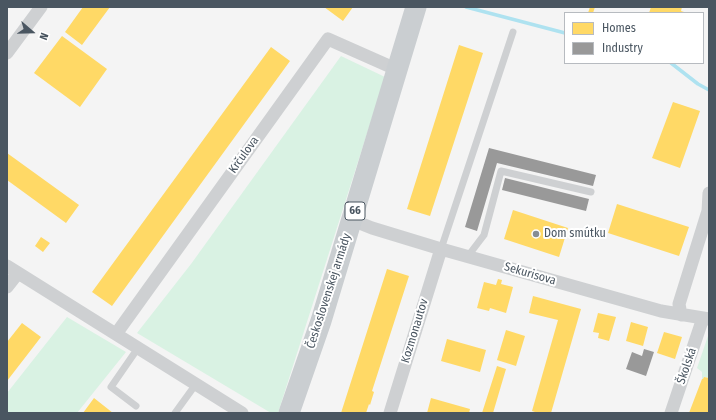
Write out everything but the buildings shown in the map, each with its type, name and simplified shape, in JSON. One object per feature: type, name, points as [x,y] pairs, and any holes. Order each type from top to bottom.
[{"type":"main road","name":"Československej armády","points":[[288,413],[321,321],[416,7]]},
{"type":"street","points":[[7,53],[40,7]]},
{"type":"street","name":"Krčulova","points":[[116,334],[328,39],[398,70]]},
{"type":"street","points":[[681,315],[679,304],[708,211],[709,193]]},
{"type":"street","name":"Sekurisova","points":[[352,220],[372,228],[441,249],[661,311],[706,319]]},
{"type":"street","name":"Kozmonautov","points":[[390,413],[441,249]]},
{"type":"street","points":[[7,287],[12,269],[242,413]]},
{"type":"street","name":"Školská","points":[[671,413],[706,319]]},
{"type":"lane","points":[[441,249],[513,32]]},
{"type":"lane","points":[[468,256],[484,234],[501,172],[591,192]]},
{"type":"lane","points":[[136,406],[111,387],[138,348]]},
{"type":"lane","points":[[175,413],[196,384]]},
{"type":"green space","points":[[341,56],[385,77],[278,413],[271,413],[137,333],[191,264]]},
{"type":"green space","points":[[67,317],[126,352],[77,413],[7,413],[7,393]]},
{"type":"green space","points":[[709,333],[709,378],[704,377],[702,379],[702,372],[697,368]]},
{"type":"waterway","points":[[466,7],[564,33]]},
{"type":"waterway","points":[[672,64],[698,84],[709,90]]},
{"type":"place","name":"Dom smútku","points":[[536,234]]}]
